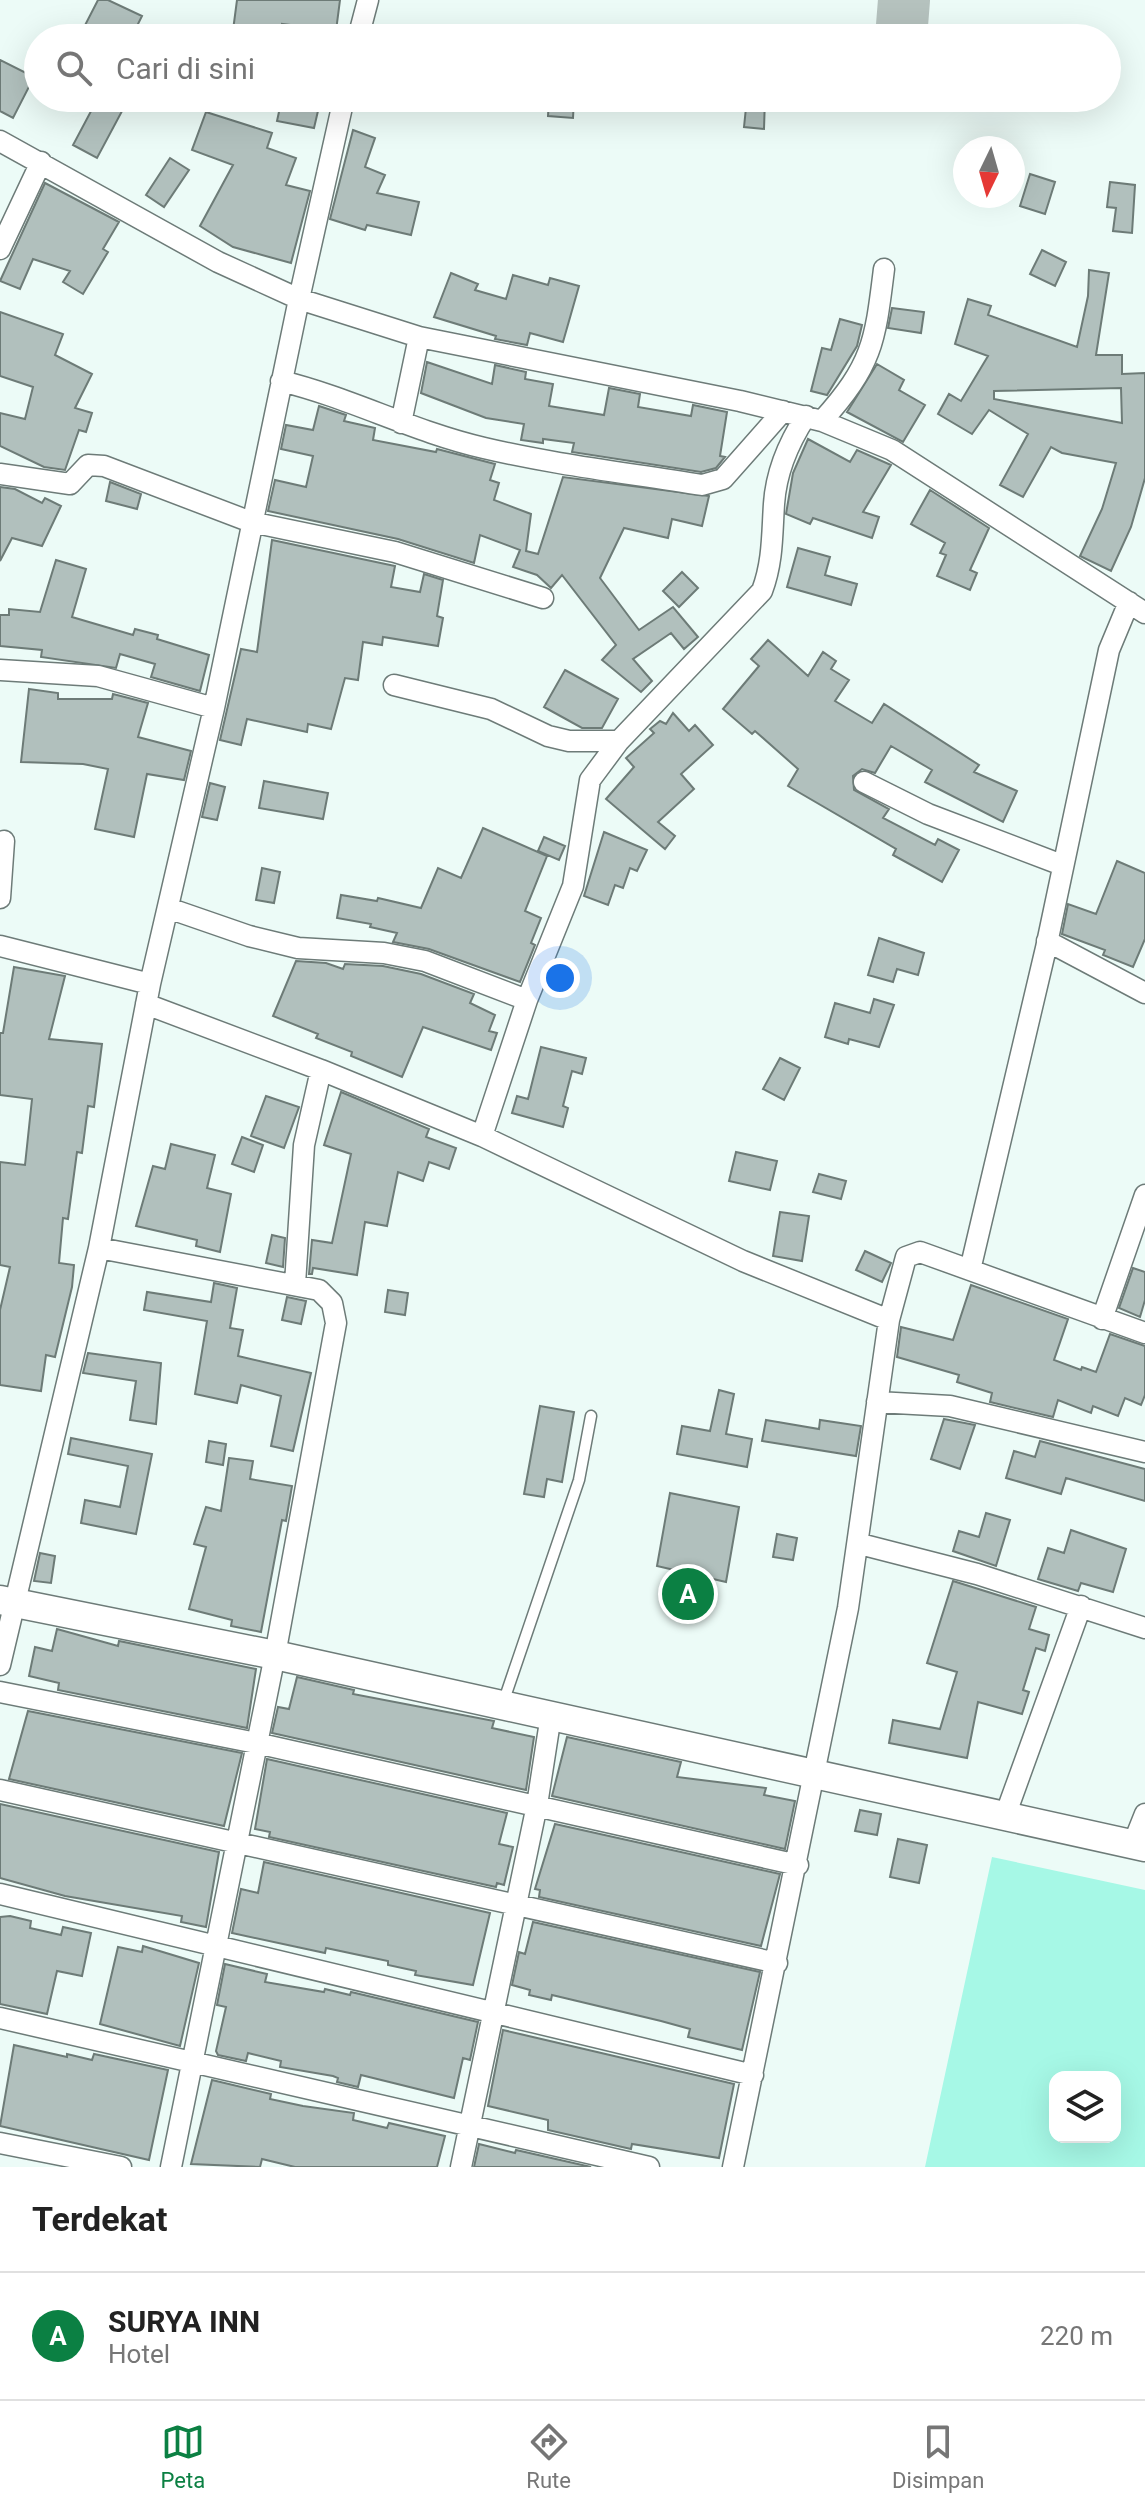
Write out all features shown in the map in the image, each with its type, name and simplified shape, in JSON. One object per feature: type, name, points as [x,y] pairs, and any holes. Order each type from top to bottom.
[{"type":"street","points":[[362,24],[368,0]]},
{"type":"street","points":[[0,1665],[7,1601],[99,1248],[148,994],[214,708],[281,381],[341,112]]},
{"type":"street","points":[[0,141],[218,262],[299,299],[419,337],[783,411],[814,419],[892,450],[1137,608],[1109,650],[1047,941],[970,1270]]},
{"type":"street","points":[[0,249],[41,162]]},
{"type":"street","points":[[482,1136],[527,1000],[573,886],[594,774],[619,741],[762,591],[770,563],[774,502],[782,464],[814,419],[841,399],[871,352],[884,269]]},
{"type":"street","points":[[401,423],[419,337]]},
{"type":"street","points":[[281,381],[357,403],[401,423],[484,448],[702,485],[723,479],[783,411]]},
{"type":"street","points":[[0,474],[70,484],[88,465],[104,466],[251,522],[395,552],[543,598]]},
{"type":"street","points":[[0,670],[98,676],[214,708]]},
{"type":"street","points":[[394,685],[491,709],[548,736],[569,741],[619,741]]},
{"type":"street","points":[[569,741],[594,774]]},
{"type":"street","points":[[864,782],[928,814],[1062,865]]},
{"type":"street","points":[[0,898],[4,841]]},
{"type":"street","points":[[168,908],[249,936],[298,948],[384,953],[425,961],[527,1000]]},
{"type":"street","points":[[1047,941],[1145,993]]},
{"type":"street","points":[[0,946],[148,994],[482,1136],[743,1261],[889,1320]]},
{"type":"street","points":[[295,1284],[304,1145],[321,1070]]},
{"type":"street","points":[[1102,1319],[1141,1221],[1145,1195]]},
{"type":"street","points":[[99,1248],[295,1284],[326,1293],[332,1303],[336,1332],[275,1655],[171,2167]]},
{"type":"street","points":[[733,2167],[798,1865],[860,1544],[889,1320],[903,1262],[909,1253],[920,1252],[1145,1333]]},
{"type":"street","points":[[877,1402],[950,1406],[1145,1452]]},
{"type":"street","points":[[860,1544],[963,1570],[1145,1628]]},
{"type":"street","points":[[7,1601],[275,1655],[813,1776],[1139,1845],[1145,1814]]},
{"type":"street","points":[[1005,1816],[1081,1606]]},
{"type":"street","points":[[0,1692],[256,1743],[798,1865]]},
{"type":"street","points":[[461,2167],[537,1805],[551,1715]]},
{"type":"street","points":[[0,1790],[777,1963]]},
{"type":"street","points":[[0,1894],[753,2075]]},
{"type":"street","points":[[0,2018],[649,2167]]},
{"type":"street","points":[[0,2143],[121,2167]]},
{"type":"lane","points":[[502,1705],[579,1480],[591,1416]]},
{"type":"green space","points":[[992,1857],[1145,1890],[1145,2167],[925,2167]]},
{"type":"building","points":[[98,0],[108,0],[142,16],[138,24],[86,24]]},
{"type":"building","points":[[237,0],[340,0],[337,24],[234,24]]},
{"type":"building","points":[[0,60],[24,72],[24,97],[13,118],[0,111]]},
{"type":"building","points":[[91,112],[122,112],[97,158],[73,145]]},
{"type":"building","points":[[206,112],[272,133],[267,148],[296,158],[286,185],[310,191],[291,263],[233,247],[200,226],[233,165],[192,150]]},
{"type":"building","points":[[279,112],[318,112],[314,128],[277,121]]},
{"type":"building","points":[[548,112],[573,112],[573,118],[548,116]]},
{"type":"building","points":[[746,112],[765,112],[764,129],[744,127]]},
{"type":"building","points":[[353,130],[375,138],[365,167],[385,175],[377,193],[419,202],[411,235],[367,225],[365,230],[330,219]]},
{"type":"building","points":[[170,158],[189,170],[164,207],[146,195]]},
{"type":"building","points":[[1030,174],[1055,182],[1045,214],[1025,208],[1025,190]]},
{"type":"building","points":[[1110,182],[1135,185],[1132,233],[1113,231],[1116,208],[1107,207]]},
{"type":"building","points":[[45,183],[119,222],[103,249],[108,252],[83,294],[63,282],[70,271],[33,259],[20,289],[0,281]]},
{"type":"building","points":[[1042,250],[1066,262],[1055,286],[1030,274]]},
{"type":"building","points":[[1089,270],[1109,273],[1096,355],[1122,355],[1122,374],[1145,373],[1145,478],[1131,527],[1111,571],[1080,556],[1102,509],[1116,463],[1062,453],[1051,447],[1023,497],[1000,485],[1028,434],[989,410],[972,434],[938,414],[949,394],[961,401],[988,356],[955,344],[968,299],[991,306],[988,315],[1077,347],[1088,296]],"holes":[[[1121,388],[1122,423],[994,399],[994,391]]]},
{"type":"building","points":[[451,273],[478,284],[475,290],[506,299],[513,275],[548,285],[550,278],[579,286],[563,342],[530,333],[527,345],[495,339],[496,336],[434,317]]},
{"type":"building","points":[[892,308],[924,312],[921,333],[888,328]]},
{"type":"building","points":[[0,312],[63,334],[55,355],[92,374],[75,408],[92,413],[86,432],[79,430],[65,470],[44,467],[0,446],[0,413],[25,419],[33,387],[0,376]]},
{"type":"building","points":[[840,319],[862,325],[857,346],[827,395],[811,391],[822,348],[831,350]]},
{"type":"building","points":[[427,362],[492,384],[495,365],[526,372],[525,379],[553,384],[549,406],[604,415],[609,388],[640,394],[638,407],[691,416],[693,405],[727,412],[720,456],[725,457],[716,468],[701,472],[572,452],[574,443],[521,440],[524,424],[486,418],[421,393]]},
{"type":"building","points":[[877,364],[904,380],[899,390],[925,405],[903,442],[847,412]]},
{"type":"building","points":[[319,406],[346,415],[344,421],[375,428],[373,440],[436,452],[437,449],[495,464],[490,480],[499,483],[494,500],[531,514],[526,551],[538,554],[563,477],[709,496],[702,526],[672,519],[668,538],[624,528],[600,578],[639,630],[673,607],[698,637],[684,649],[671,633],[633,659],[652,681],[641,692],[602,660],[616,645],[562,575],[551,588],[537,575],[513,567],[520,550],[480,535],[474,563],[398,539],[268,511],[275,480],[306,487],[313,456],[281,449],[286,425],[313,430]]},
{"type":"building","points":[[808,439],[850,462],[857,450],[891,465],[863,512],[879,517],[872,538],[813,518],[810,524],[786,514],[793,473]]},
{"type":"building","points":[[110,482],[141,494],[137,509],[106,501]]},
{"type":"building","points":[[0,487],[15,489],[42,503],[45,498],[61,506],[42,546],[12,538],[0,561]]},
{"type":"building","points":[[930,490],[989,528],[970,570],[977,573],[970,590],[937,576],[946,555],[940,553],[945,543],[911,524]]},
{"type":"building","points":[[272,540],[395,566],[391,587],[420,592],[424,574],[443,580],[437,616],[443,618],[438,646],[383,637],[382,645],[363,642],[358,680],[345,678],[331,729],[308,724],[307,732],[247,719],[241,745],[220,740],[241,649],[257,652]]},
{"type":"building","points":[[798,548],[830,557],[825,575],[857,584],[851,605],[787,587]]},
{"type":"building","points":[[56,560],[86,569],[72,617],[133,635],[135,629],[158,635],[157,639],[209,655],[200,691],[151,677],[155,664],[120,654],[116,668],[41,657],[42,650],[0,646],[0,615],[9,615],[9,609],[40,612]]},
{"type":"building","points":[[682,572],[698,588],[679,607],[663,591]]},
{"type":"building","points":[[768,640],[808,676],[823,652],[836,661],[831,669],[849,680],[835,701],[872,723],[884,704],[979,765],[974,772],[1017,791],[1003,822],[925,782],[932,770],[891,746],[875,773],[862,769],[853,776],[854,790],[889,809],[883,818],[935,845],[938,839],[959,850],[942,882],[893,855],[896,849],[788,786],[798,769],[755,731],[752,734],[723,709],[759,666],[751,659]]},
{"type":"building","points":[[565,670],[618,699],[602,728],[582,728],[544,707]]},
{"type":"building","points":[[29,689],[58,693],[58,699],[112,699],[113,694],[148,703],[138,737],[191,751],[184,780],[147,774],[134,837],[95,829],[108,769],[83,764],[21,762]]},
{"type":"building","points":[[673,713],[689,731],[695,725],[713,745],[681,774],[694,789],[658,822],[675,836],[665,849],[606,799],[634,767],[626,758],[654,733],[650,729],[660,721],[666,724]]},
{"type":"building","points":[[264,781],[328,793],[323,819],[259,808]]},
{"type":"building","points":[[210,783],[225,787],[217,820],[202,817]]},
{"type":"building","points":[[483,828],[547,856],[525,911],[541,918],[531,943],[535,945],[520,982],[429,949],[393,942],[397,933],[370,927],[371,924],[337,918],[341,895],[377,901],[378,898],[421,908],[438,868],[461,878]]},
{"type":"building","points":[[604,832],[647,850],[637,871],[630,868],[623,888],[615,885],[608,905],[584,896]]},
{"type":"building","points":[[544,837],[565,846],[559,860],[538,851]]},
{"type":"building","points":[[1117,861],[1145,873],[1145,939],[1133,967],[1103,955],[1105,950],[1062,934],[1068,904],[1096,914]]},
{"type":"building","points":[[262,868],[280,872],[274,903],[256,900]]},
{"type":"building","points":[[879,938],[924,953],[918,975],[897,969],[893,982],[868,975]]},
{"type":"building","points":[[296,961],[326,963],[343,969],[345,964],[383,966],[421,974],[474,994],[470,1003],[495,1015],[489,1031],[497,1033],[491,1050],[423,1027],[402,1077],[351,1056],[352,1052],[316,1038],[318,1034],[273,1016]]},
{"type":"building","points":[[14,967],[65,976],[49,1039],[102,1044],[94,1107],[88,1106],[82,1153],[77,1152],[68,1219],[63,1218],[59,1263],[74,1265],[72,1287],[55,1357],[46,1355],[41,1391],[0,1385],[0,1310],[10,1267],[0,1265],[0,1162],[25,1165],[32,1099],[0,1095],[0,1033],[3,1033]]},
{"type":"building","points":[[874,999],[894,1005],[879,1047],[849,1039],[848,1044],[825,1037],[835,1003],[870,1013]]},
{"type":"building","points":[[541,1047],[586,1058],[582,1074],[572,1071],[563,1106],[568,1108],[563,1127],[512,1113],[517,1096],[528,1099]]},
{"type":"building","points":[[780,1058],[800,1068],[784,1100],[763,1089]]},
{"type":"building","points":[[341,1092],[429,1129],[426,1137],[456,1148],[449,1169],[429,1162],[423,1181],[398,1172],[387,1226],[365,1222],[357,1275],[313,1268],[312,1274],[309,1274],[312,1240],[332,1243],[351,1154],[324,1145]]},
{"type":"building","points":[[266,1096],[299,1107],[284,1148],[251,1136]]},
{"type":"building","points":[[242,1137],[263,1145],[254,1172],[232,1164]]},
{"type":"building","points":[[171,1144],[215,1155],[207,1188],[231,1194],[220,1252],[196,1246],[197,1240],[136,1226],[153,1166],[165,1169]]},
{"type":"building","points":[[736,1152],[777,1161],[770,1190],[729,1181]]},
{"type":"building","points":[[819,1174],[846,1181],[841,1199],[813,1192]]},
{"type":"building","points":[[780,1212],[809,1216],[802,1261],[773,1256]]},
{"type":"building","points":[[272,1235],[285,1238],[283,1267],[266,1263]]},
{"type":"building","points":[[865,1251],[891,1263],[882,1282],[856,1270]]},
{"type":"building","points":[[1133,1268],[1145,1272],[1145,1300],[1140,1317],[1119,1308]]},
{"type":"building","points":[[214,1283],[237,1288],[230,1328],[243,1330],[238,1356],[311,1373],[293,1451],[271,1446],[281,1396],[241,1385],[237,1403],[195,1394],[207,1321],[144,1310],[147,1292],[211,1302]]},
{"type":"building","points":[[971,1285],[1068,1319],[1054,1360],[1081,1370],[1082,1367],[1096,1372],[1110,1334],[1145,1346],[1145,1395],[1141,1405],[1125,1398],[1118,1416],[1093,1406],[1091,1413],[1058,1400],[1053,1417],[990,1402],[992,1393],[957,1382],[959,1375],[897,1357],[901,1327],[953,1340]]},
{"type":"building","points":[[388,1290],[408,1293],[405,1315],[385,1312]]},
{"type":"building","points":[[287,1297],[306,1301],[301,1324],[282,1320]]},
{"type":"building","points":[[88,1353],[161,1363],[156,1424],[130,1420],[136,1381],[83,1373]]},
{"type":"building","points":[[719,1390],[734,1394],[726,1434],[752,1439],[747,1467],[677,1454],[682,1426],[710,1431]]},
{"type":"building","points":[[540,1406],[574,1412],[562,1482],[547,1479],[544,1497],[524,1494]]},
{"type":"building","points":[[944,1419],[975,1425],[960,1469],[931,1459]]},
{"type":"building","points":[[766,1420],[819,1429],[820,1420],[861,1426],[856,1456],[762,1441]]},
{"type":"building","points":[[71,1438],[152,1454],[136,1534],[81,1523],[85,1500],[120,1507],[128,1466],[68,1454]]},
{"type":"building","points":[[209,1441],[226,1444],[223,1465],[206,1462]]},
{"type":"building","points":[[1040,1441],[1145,1469],[1145,1501],[1066,1478],[1061,1494],[1006,1478],[1014,1451],[1035,1457]]},
{"type":"building","points":[[229,1458],[253,1461],[250,1479],[292,1486],[286,1521],[282,1520],[261,1632],[231,1626],[232,1620],[189,1609],[206,1547],[194,1544],[206,1507],[221,1511]]},
{"type":"building","points":[[670,1493],[739,1507],[726,1582],[657,1566]]},
{"type":"building","points":[[986,1513],[1010,1520],[996,1566],[953,1551],[959,1531],[979,1537]]},
{"type":"building","points":[[1071,1530],[1126,1549],[1113,1592],[1081,1583],[1078,1591],[1038,1579],[1048,1548],[1064,1553]]},
{"type":"building","points":[[777,1534],[797,1538],[793,1560],[773,1557]]},
{"type":"building","points":[[40,1553],[55,1556],[51,1583],[34,1581]]},
{"type":"building","points":[[953,1581],[1036,1607],[1029,1629],[1049,1635],[1045,1651],[1036,1648],[1023,1690],[1029,1692],[1022,1714],[978,1702],[967,1758],[889,1743],[893,1720],[940,1729],[957,1672],[927,1663]]},
{"type":"building","points":[[57,1629],[118,1646],[119,1641],[256,1669],[247,1728],[58,1690],[59,1683],[29,1676],[35,1647],[52,1651]]},
{"type":"building","points":[[297,1677],[354,1690],[353,1694],[494,1721],[492,1728],[534,1737],[526,1790],[272,1733],[278,1707],[289,1709]]},
{"type":"building","points":[[28,1711],[242,1753],[224,1826],[9,1779]]},
{"type":"building","points":[[567,1737],[681,1762],[677,1777],[766,1788],[764,1795],[795,1801],[785,1849],[552,1796]]},
{"type":"building","points":[[267,1759],[507,1813],[499,1844],[513,1847],[504,1885],[497,1883],[496,1887],[269,1837],[270,1832],[255,1829]]},
{"type":"building","points":[[0,1804],[219,1852],[206,1927],[181,1922],[182,1916],[65,1896],[0,1878]]},
{"type":"building","points":[[860,1810],[881,1814],[877,1835],[855,1831]]},
{"type":"building","points":[[555,1824],[780,1874],[761,1946],[539,1897],[540,1890],[535,1889]]},
{"type":"building","points":[[898,1839],[927,1845],[919,1883],[890,1877]]},
{"type":"building","points":[[264,1862],[490,1913],[473,1985],[415,1975],[416,1971],[388,1965],[388,1961],[326,1948],[325,1953],[232,1933],[241,1889],[258,1893]]},
{"type":"building","points":[[0,1917],[31,1921],[30,1928],[61,1935],[63,1927],[91,1933],[82,1976],[57,1971],[47,2014],[0,2004]]},
{"type":"building","points":[[533,1922],[760,1972],[742,2050],[688,2037],[690,2029],[552,1995],[551,2000],[529,1995],[530,1990],[512,1985],[519,1952],[525,1954]]},
{"type":"building","points":[[143,1946],[199,1963],[180,2046],[100,2024],[118,1947],[142,1952]]},
{"type":"building","points":[[225,1964],[267,1974],[265,1982],[324,1992],[325,1989],[350,1995],[351,1992],[478,2022],[470,2060],[463,2058],[454,2098],[361,2075],[358,2087],[337,2082],[338,2078],[333,2076],[280,2067],[281,2061],[248,2053],[246,2061],[218,2055],[216,2051],[226,2007],[217,2005]]},
{"type":"building","points":[[503,2030],[734,2084],[719,2158],[632,2144],[631,2149],[548,2130],[548,2120],[488,2106]]},
{"type":"building","points":[[14,2045],[92,2060],[94,2054],[168,2070],[149,2160],[0,2126]]},
{"type":"building","points":[[212,2080],[271,2094],[270,2099],[354,2113],[353,2120],[387,2128],[389,2123],[445,2136],[437,2167],[295,2167],[262,2159],[260,2167],[191,2164]]},
{"type":"building","points":[[479,2144],[515,2153],[516,2150],[591,2167],[474,2167]]},
{"type":"taxiway","points":[[902,24],[904,0]]},
{"type":"place","name":"SURYA INN","points":[[688,1594]]}]
